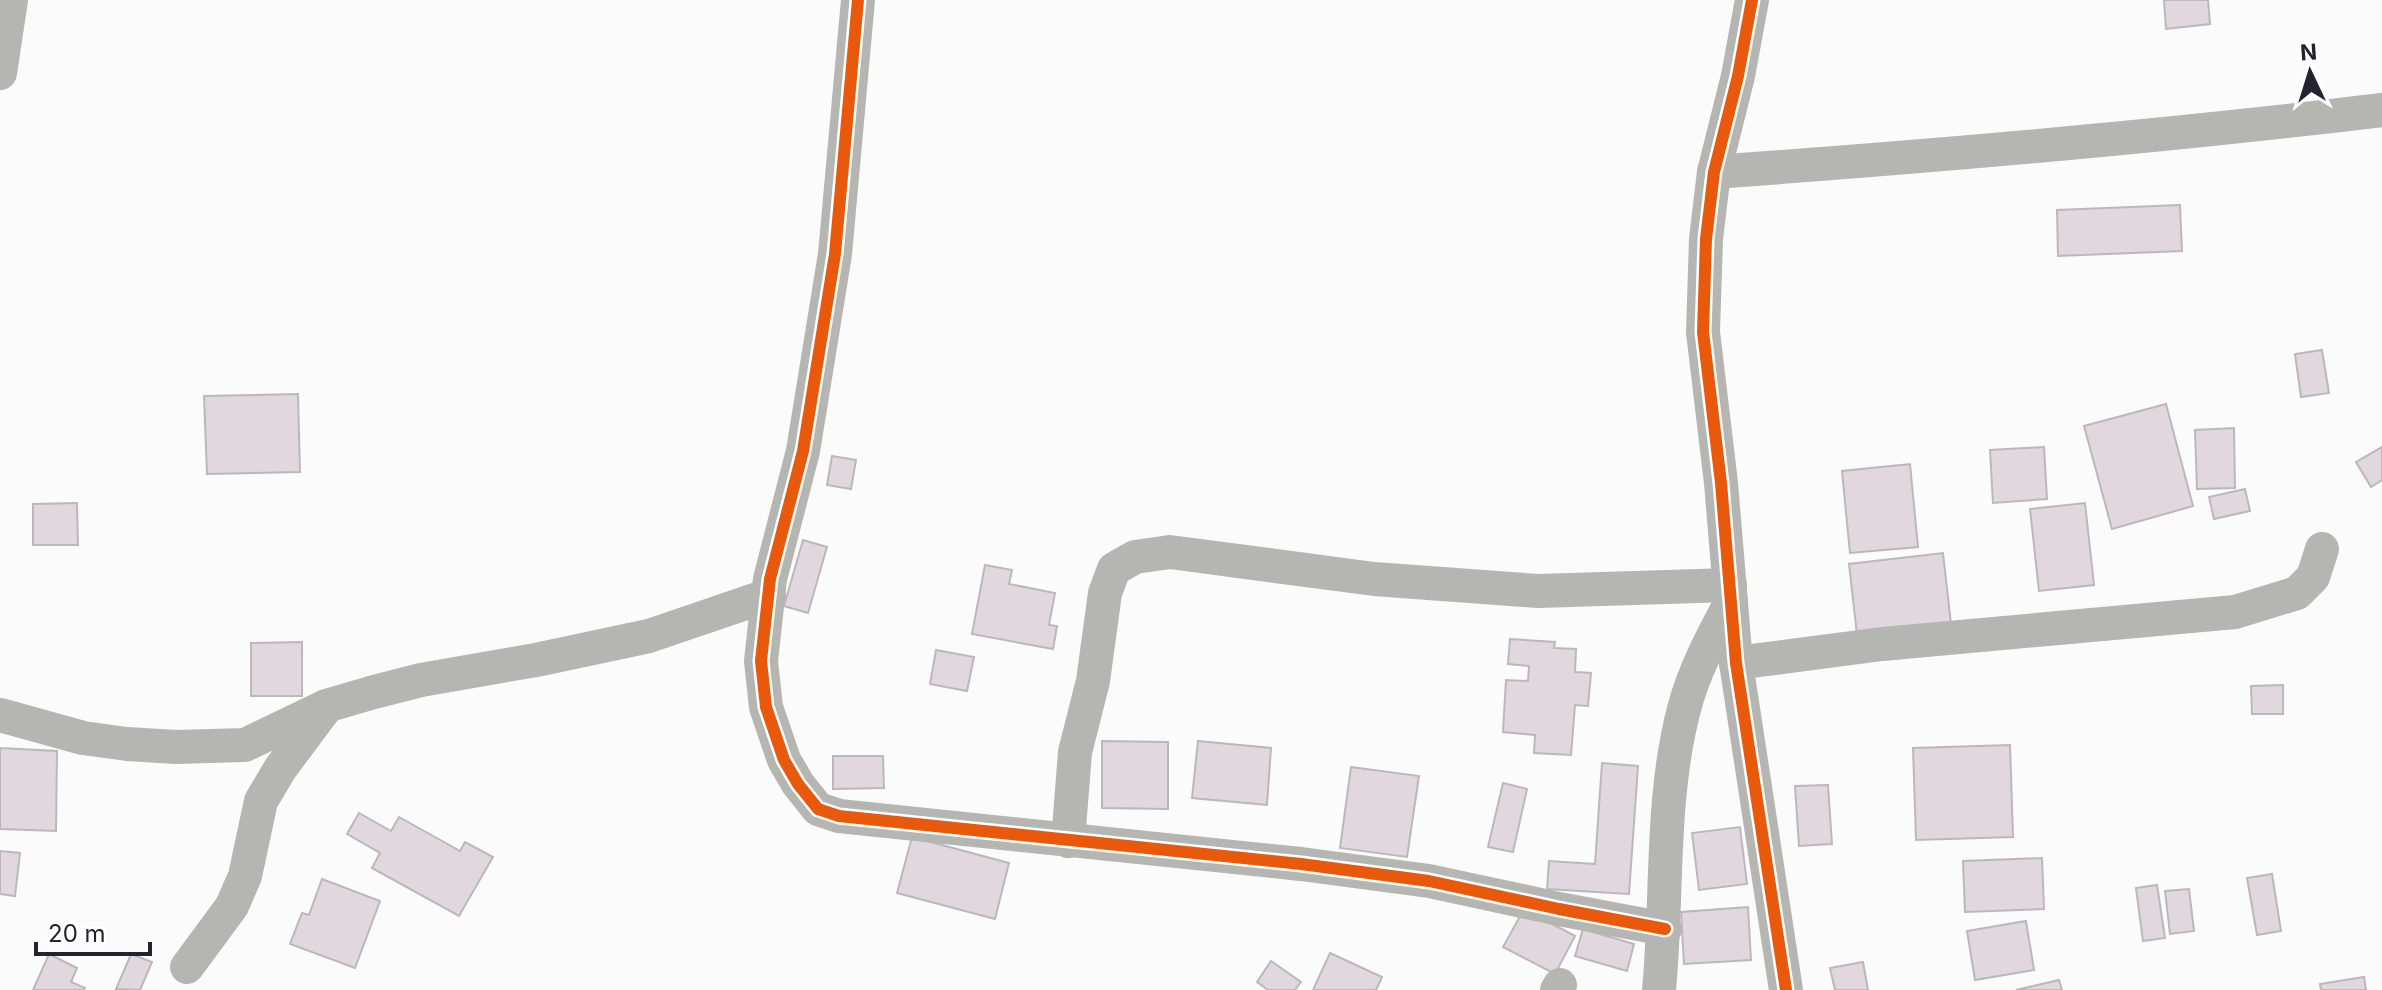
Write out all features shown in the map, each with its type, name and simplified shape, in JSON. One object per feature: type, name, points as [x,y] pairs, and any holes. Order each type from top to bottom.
[{"type":"street","points":[[0,73],[11,0]]},
{"type":"street","points":[[858,0],[835,254],[803,451],[770,579],[761,661],[766,707],[784,760],[818,809],[839,816],[1301,864],[1429,881],[1665,929]]},
{"type":"street","points":[[1752,0],[1738,76],[1714,172],[1706,239],[1703,332],[1721,483],[1736,663],[1786,990]]},
{"type":"street","points":[[1714,172],[1938,156],[2245,127],[2382,110]]},
{"type":"street","points":[[1736,663],[1882,644],[2235,612],[2297,593],[2313,577],[2322,549]]},
{"type":"street","points":[[1068,841],[1075,752],[1093,681],[1105,593],[1114,569],[1135,557],[1170,552],[1374,579],[1538,591],[1730,594]]},
{"type":"street","points":[[1659,990],[1665,929],[1665,843],[1671,782],[1684,708],[1704,651],[1730,594]]},
{"type":"street","points":[[0,715],[83,738],[176,747],[245,745],[326,706],[421,680],[649,636],[769,595]]},
{"type":"street","points":[[187,967],[232,906],[245,876],[261,801],[326,706]]},
{"type":"building","points":[[2164,0],[2208,0],[2210,24],[2166,29]]},
{"type":"building","points":[[2180,205],[2182,251],[2058,256],[2057,210]]},
{"type":"building","points":[[2322,350],[2329,393],[2301,397],[2295,354]]},
{"type":"building","points":[[298,394],[300,472],[207,474],[204,396]]},
{"type":"building","points":[[2166,404],[2193,506],[2112,529],[2084,426]]},
{"type":"building","points":[[2234,428],[2235,488],[2197,489],[2195,430]]},
{"type":"building","points":[[2044,447],[2047,499],[1993,503],[1990,450]]},
{"type":"building","points":[[2382,447],[2382,480],[2371,487],[2356,462]]},
{"type":"building","points":[[832,456],[856,460],[851,489],[827,485]]},
{"type":"building","points":[[1910,464],[1918,547],[1850,553],[1842,471]]},
{"type":"building","points":[[2245,489],[2250,511],[2214,519],[2209,497]]},
{"type":"building","points":[[77,503],[78,545],[33,545],[33,504]]},
{"type":"building","points":[[2085,503],[2094,585],[2039,591],[2030,509]]},
{"type":"building","points":[[803,540],[827,547],[808,613],[784,606]]},
{"type":"building","points":[[1943,553],[1951,624],[1857,635],[1849,564]]},
{"type":"building","points":[[985,565],[1012,570],[1009,584],[1055,593],[1049,625],[1057,626],[1053,649],[972,634]]},
{"type":"building","points":[[1510,639],[1555,642],[1554,648],[1576,649],[1575,672],[1591,673],[1588,706],[1575,705],[1571,755],[1534,753],[1535,735],[1503,732],[1506,680],[1528,681],[1529,666],[1508,664]]},
{"type":"building","points":[[302,642],[302,696],[251,696],[251,643]]},
{"type":"building","points":[[936,650],[974,657],[967,691],[930,684]]},
{"type":"building","points":[[2283,685],[2283,714],[2252,714],[2251,686]]},
{"type":"building","points":[[1102,741],[1168,742],[1168,809],[1102,808]]},
{"type":"building","points":[[1198,741],[1271,748],[1267,805],[1192,798]]},
{"type":"building","points":[[2010,745],[2013,837],[1916,840],[1913,748]]},
{"type":"building","points":[[0,748],[57,751],[56,831],[0,829]]},
{"type":"building","points":[[833,756],[883,756],[884,788],[833,789]]},
{"type":"building","points":[[1602,763],[1638,766],[1629,894],[1547,889],[1549,861],[1595,864]]},
{"type":"building","points":[[1351,767],[1419,776],[1407,857],[1340,848]]},
{"type":"building","points":[[1503,783],[1527,789],[1513,852],[1488,847]]},
{"type":"building","points":[[1828,785],[1832,844],[1799,846],[1795,786]]},
{"type":"building","points":[[359,813],[391,831],[399,817],[460,851],[465,842],[493,857],[459,916],[372,868],[380,853],[347,834]]},
{"type":"building","points":[[1740,827],[1747,884],[1699,890],[1692,833]]},
{"type":"building","points":[[912,837],[1009,863],[995,919],[897,893]]},
{"type":"building","points":[[0,851],[20,853],[15,896],[0,894]]},
{"type":"building","points":[[2042,858],[2044,909],[1965,912],[1963,861]]},
{"type":"building","points":[[2272,874],[2281,931],[2257,935],[2247,878]]},
{"type":"building","points":[[322,879],[380,901],[355,968],[290,944],[302,913],[309,915]]},
{"type":"building","points":[[2157,885],[2165,938],[2143,941],[2136,888]]},
{"type":"building","points":[[2189,889],[2194,931],[2170,934],[2165,891]]},
{"type":"building","points":[[1748,907],[1751,960],[1684,964],[1681,912]]},
{"type":"building","points":[[1524,909],[1575,936],[1555,974],[1503,947]]},
{"type":"building","points":[[2026,921],[2034,970],[1975,980],[1967,931]]},
{"type":"building","points":[[1583,929],[1634,944],[1627,971],[1575,956]]},
{"type":"building","points":[[1330,953],[1382,977],[1376,990],[1313,990]]},
{"type":"building","points":[[49,954],[77,968],[71,982],[84,990],[33,990]]},
{"type":"building","points":[[131,954],[152,962],[140,990],[116,989]]},
{"type":"building","points":[[1271,961],[1301,982],[1295,990],[1268,990],[1257,982]]},
{"type":"building","points":[[1863,962],[1868,990],[1835,990],[1830,968]]},
{"type":"building","points":[[2364,977],[2366,990],[2321,990],[2320,984]]},
{"type":"building","points":[[2059,980],[2062,990],[2016,990]]},
{"type":"cycle path","points":[[858,0],[835,254],[803,451],[770,579],[761,661],[766,707],[784,760],[818,809],[839,816],[1301,864],[1429,881],[1665,929]]},
{"type":"cycle path","points":[[1752,0],[1738,76],[1714,172],[1706,239],[1703,332],[1721,483],[1736,663],[1786,990]]}]
